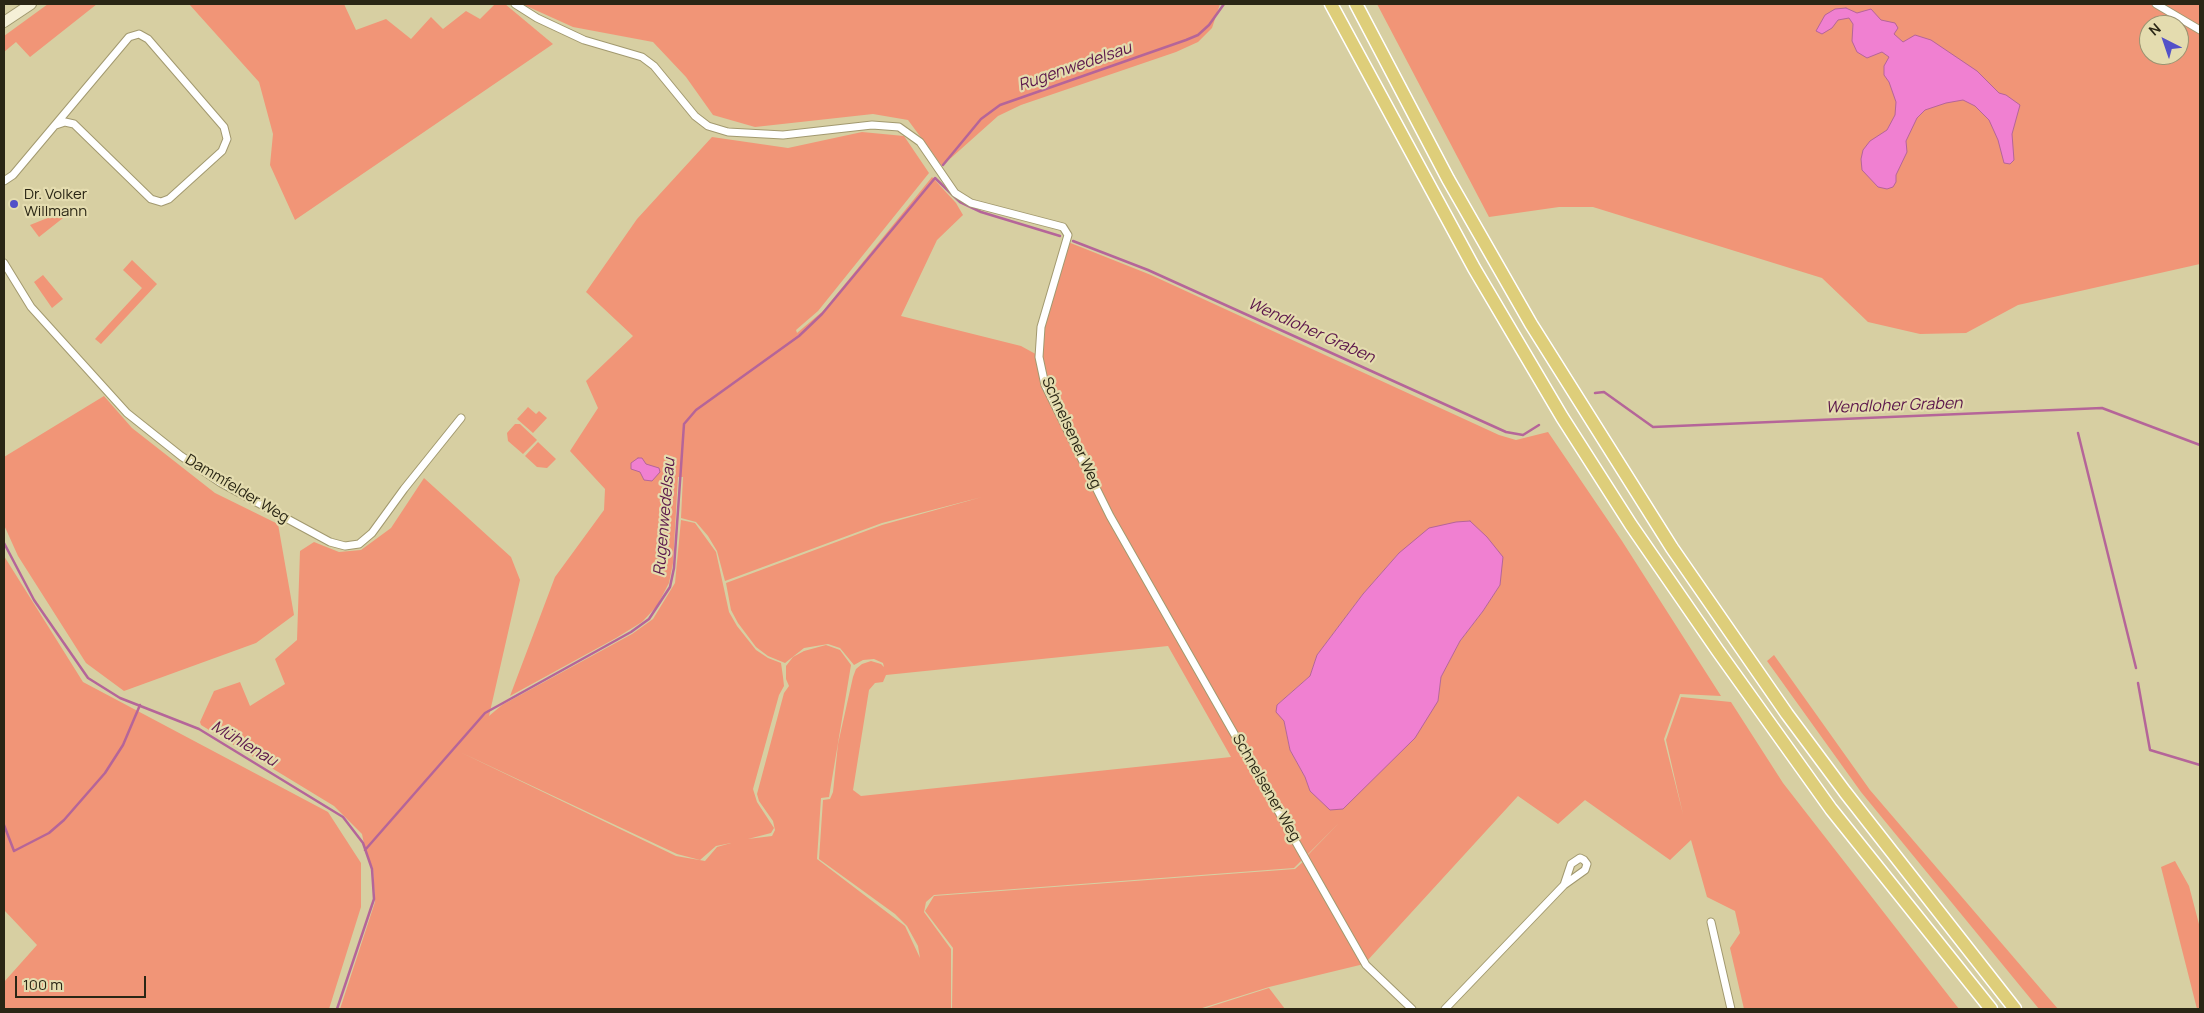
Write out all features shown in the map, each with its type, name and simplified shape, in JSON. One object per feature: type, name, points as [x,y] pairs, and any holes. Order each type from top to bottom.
[{"type":"highway","points":[[1332,4],[1474,268],[1562,417],[1631,525],[1718,652],[1831,808],[1991,1009]]},
{"type":"highway","points":[[1356,4],[1448,179],[1526,316],[1672,548],[1734,640],[1845,792],[2015,1009]]},
{"type":"main road","points":[[4,22],[30,4]]},
{"type":"street","name":"Schnelsener Weg","points":[[515,4],[537,18],[584,40],[642,56],[654,66],[696,116],[708,126],[728,132],[783,135],[872,125],[899,127],[920,142],[955,192],[971,203],[1063,227],[1068,235],[1041,327],[1039,357],[1045,385],[1110,516],[1366,965],[1412,1009]]},
{"type":"street","points":[[2156,4],[2200,30]]},
{"type":"street","points":[[4,181],[13,176],[129,37],[138,34],[148,38],[224,127],[227,139],[222,151],[170,199],[161,202],[151,199],[74,124],[65,122],[56,125]]},
{"type":"street","name":"Dammfelder Weg","points":[[4,263],[31,307],[127,413],[181,456],[221,483],[330,542],[345,546],[359,544],[372,534],[404,489],[461,418]]},
{"type":"street","points":[[1445,1009],[1564,885]]},
{"type":"street","points":[[1711,922],[1731,1009]]},
{"type":"shaded area","points":[[48,4],[97,4],[30,57],[16,42],[4,52],[4,36]]},
{"type":"shaded area","points":[[189,4],[344,4],[356,30],[386,19],[411,39],[431,17],[443,29],[466,11],[480,19],[495,4],[505,4],[553,44],[295,220],[270,165],[273,134],[259,82]]},
{"type":"shaded area","points":[[522,4],[1220,4],[1212,28],[1198,42],[1176,52],[1021,105],[998,116],[942,166],[908,120],[873,114],[755,127],[713,115],[686,77],[653,42],[573,27]]},
{"type":"shaded area","points":[[1377,4],[2200,4],[2200,264],[2018,305],[1966,333],[1920,334],[1868,322],[1822,278],[1593,207],[1559,207],[1489,217]]},
{"type":"shaded area","points":[[1846,8],[1857,13],[1871,9],[1881,20],[1895,23],[1898,28],[1894,34],[1903,42],[1915,35],[1931,40],[1977,71],[1999,93],[2006,95],[2020,105],[2012,134],[2014,160],[2010,164],[2004,163],[1998,140],[1989,120],[1975,106],[1963,100],[1946,103],[1925,110],[1917,118],[1906,141],[1907,152],[1896,175],[1896,182],[1893,187],[1887,189],[1878,187],[1862,170],[1861,159],[1863,150],[1870,141],[1887,130],[1895,115],[1896,102],[1889,82],[1884,75],[1884,66],[1889,57],[1882,52],[1867,58],[1857,52],[1852,41],[1853,24],[1849,18],[1838,20],[1832,28],[1822,34],[1816,31],[1825,15],[1835,9]]},
{"type":"shaded area","points":[[862,132],[904,136],[929,173],[818,311],[796,330],[797,333],[823,311],[932,177],[956,203],[963,215],[937,240],[901,316],[1021,346],[1041,357],[1043,326],[1068,242],[1151,275],[1499,435],[1516,440],[1548,432],[1622,541],[1721,696],[1680,694],[1664,739],[1683,814],[1666,740],[1681,697],[1731,702],[1783,783],[1959,1009],[1744,1009],[1730,948],[1740,933],[1735,911],[1707,897],[1691,840],[1670,860],[1585,800],[1558,824],[1518,796],[1367,961],[1306,857],[1339,823],[1294,868],[934,895],[926,902],[924,912],[951,949],[951,1009],[340,1009],[375,902],[373,868],[366,854],[362,834],[334,806],[201,725],[200,722],[214,691],[240,682],[250,706],[285,684],[275,659],[297,640],[300,551],[314,542],[339,552],[361,550],[391,528],[424,478],[511,557],[520,580],[489,716],[502,705],[632,634],[653,619],[675,583],[681,520],[695,523],[716,552],[729,612],[737,626],[756,650],[768,658],[781,663],[784,686],[779,695],[753,789],[757,802],[774,828],[771,833],[748,839],[772,836],[775,830],[773,821],[759,801],[757,794],[784,693],[789,686],[786,679],[786,666],[793,657],[804,651],[826,645],[840,650],[851,665],[829,797],[821,798],[817,859],[905,926],[920,958],[918,946],[907,926],[895,914],[819,859],[823,800],[830,799],[833,792],[838,744],[853,677],[856,669],[862,664],[871,661],[884,667],[883,663],[874,659],[863,660],[854,665],[840,648],[828,644],[804,648],[785,663],[768,656],[756,647],[738,623],[731,610],[726,583],[882,525],[982,497],[882,523],[725,581],[717,551],[708,536],[696,522],[681,518],[683,477],[678,477],[673,563],[669,583],[657,606],[642,622],[616,638],[510,696],[555,577],[604,510],[605,489],[570,451],[598,408],[586,381],[633,336],[586,292],[637,219],[712,137],[788,148]],"holes":[[[1399,553],[1500,585],[1460,641],[1441,677],[1438,701],[1310,791],[1305,777],[1290,750],[1284,721],[1277,705],[1310,676],[1317,655],[1363,594]],[[1168,646],[1231,757],[861,796],[853,790],[869,690],[875,683],[883,682],[886,675]],[[460,752],[677,854],[700,860],[716,846],[731,843],[717,847],[705,861],[676,856]]]},
{"type":"shaded area","points":[[50,217],[63,218],[39,237],[30,225]]},
{"type":"shaded area","points":[[132,260],[157,284],[101,344],[95,339],[142,288],[123,270]]},
{"type":"shaded area","points":[[43,275],[63,299],[52,308],[34,282]]},
{"type":"shaded area","points":[[104,396],[132,428],[215,493],[278,524],[294,615],[256,643],[124,691],[86,663],[18,556],[4,525],[4,457]]},
{"type":"shaded area","points":[[528,407],[536,414],[539,411],[547,418],[533,433],[517,419]]},
{"type":"shaded area","points":[[515,424],[520,424],[537,440],[523,454],[508,441],[507,433]]},
{"type":"shaded area","points":[[538,442],[556,459],[547,468],[537,467],[525,456]]},
{"type":"shaded area","points":[[638,458],[642,458],[646,464],[659,468],[660,472],[652,481],[644,480],[640,472],[631,469],[631,463]]},
{"type":"shaded area","points":[[1470,521],[1487,537],[1503,557],[1500,585],[1460,641],[1441,677],[1438,701],[1415,738],[1343,809],[1330,810],[1310,791],[1305,777],[1290,750],[1284,721],[1276,712],[1277,705],[1310,676],[1317,655],[1363,594],[1399,553],[1429,528]]},
{"type":"shaded area","points":[[4,556],[83,682],[328,812],[361,863],[361,907],[329,1009],[4,1009],[4,982],[37,945],[4,910]]},
{"type":"shaded area","points":[[1774,655],[1870,790],[2058,1009],[2039,1009],[1861,792],[1767,661]]},
{"type":"shaded area","points":[[1305,860],[1364,964],[1269,987],[1199,1009],[952,1009],[953,948],[925,911],[934,896],[1295,869]]},
{"type":"shaded area","points":[[2175,861],[2189,886],[2200,928],[2200,1009],[2197,1009],[2161,867]]},
{"type":"shaded area","points":[[1269,988],[1285,1009],[1203,1009]]},
{"type":"waterway","name":"Rugenwedelsau","points":[[943,165],[981,119],[1000,105],[1198,35],[1209,25],[1224,4]]},
{"type":"waterway","name":"Rugenwedelsau","points":[[365,850],[485,713],[631,632],[649,619],[670,587],[674,568],[684,424],[696,410],[799,336],[822,314],[935,178],[960,202],[981,212],[1060,236]]},
{"type":"waterway","name":"Wendloher Graben","points":[[1073,241],[1148,270],[1506,432],[1523,435],[1539,425]]},
{"type":"waterway","name":"Wendloher Graben","points":[[1595,393],[1604,392],[1653,427],[2102,408],[2200,445]]},
{"type":"waterway","points":[[2078,433],[2136,668]]},
{"type":"waterway","name":"Mühlenau","points":[[4,543],[34,600],[88,678],[120,698],[199,729],[343,817],[363,843],[372,869],[374,899],[337,1009]]},
{"type":"waterway","points":[[2138,683],[2150,750],[2200,765]]},
{"type":"waterway","points":[[4,825],[14,851],[49,833],[64,820],[105,773],[123,745],[140,705]]},
{"type":"place","name":"Dr. Volker Willmann","points":[[14,204]]}]
